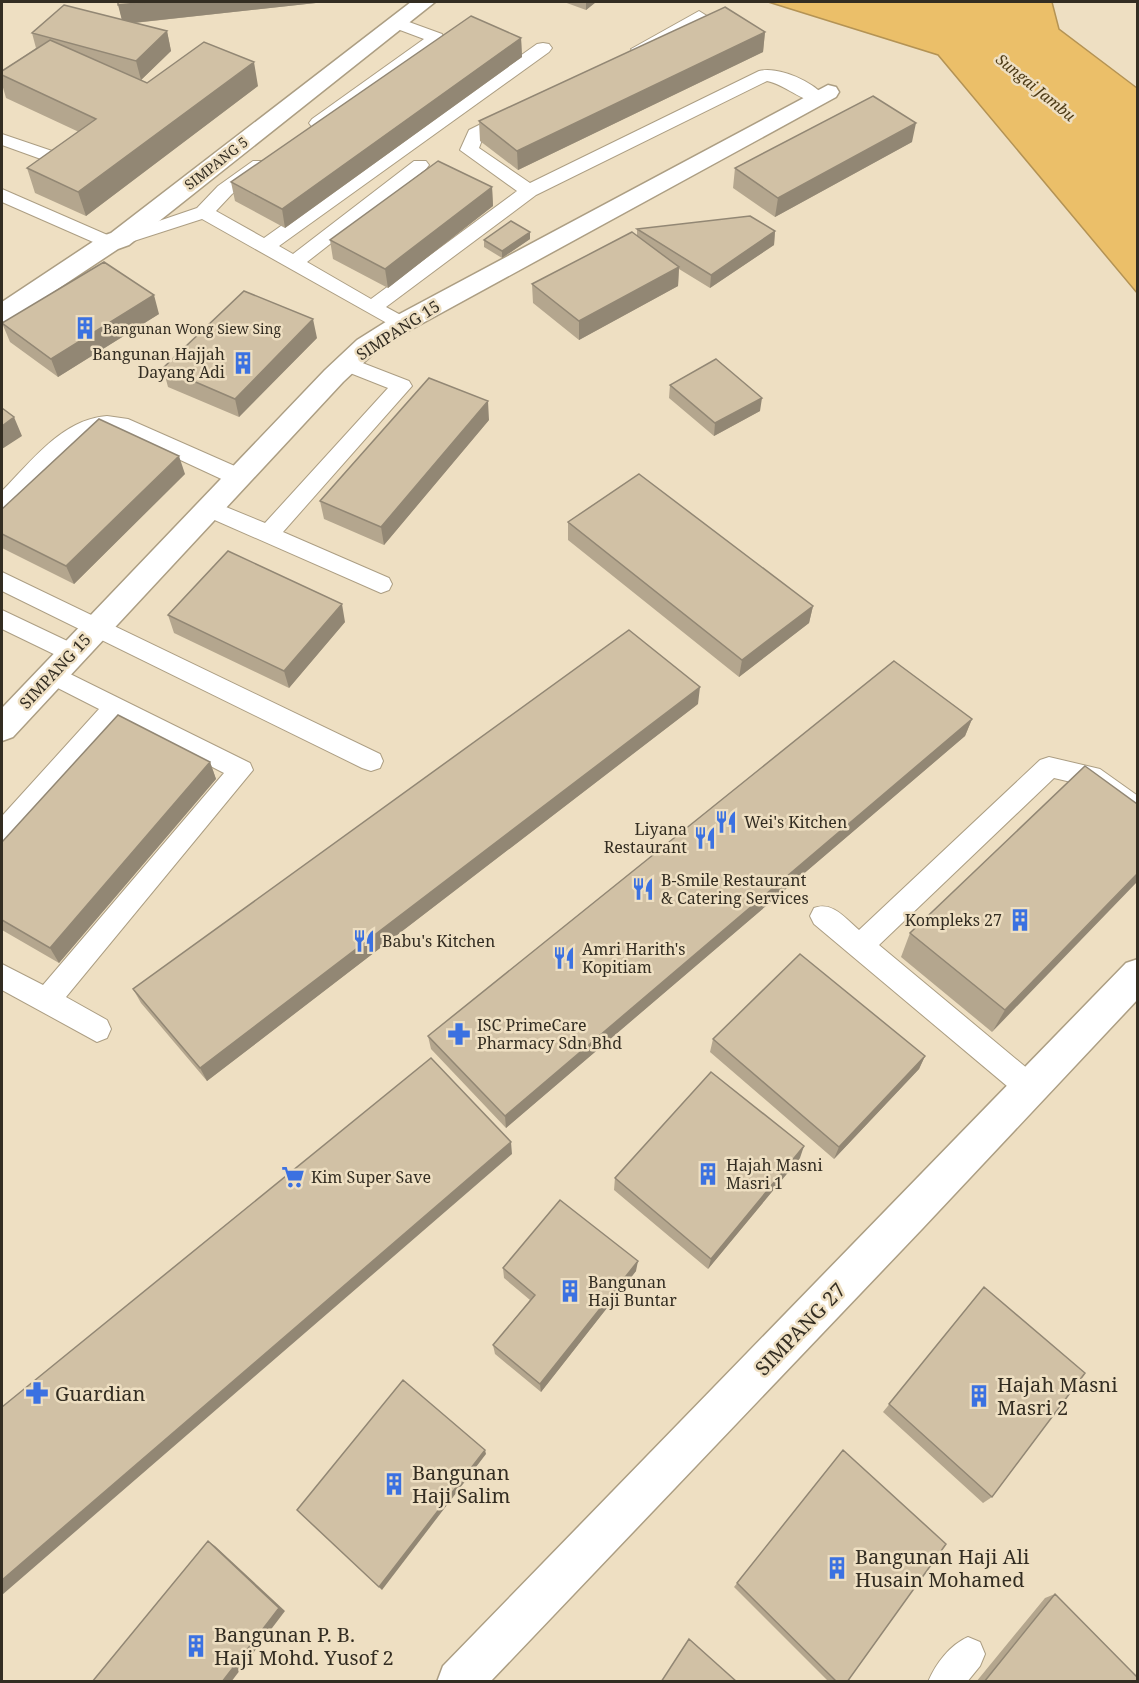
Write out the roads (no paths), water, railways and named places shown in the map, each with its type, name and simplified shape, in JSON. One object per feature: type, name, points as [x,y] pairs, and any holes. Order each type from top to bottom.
[{"type":"street","name":"SIMPANG 5","points":[[2,314],[114,241],[424,2]]},
{"type":"street","name":"SIMPANG 15","points":[[2,728],[238,477],[366,346],[401,324],[823,95]]},
{"type":"street","name":"SIMPANG 27","points":[[459,1682],[1137,974]]},
{"type":"lane","points":[[625,57],[699,16]]},
{"type":"lane","points":[[398,22],[436,38]]},
{"type":"lane","points":[[302,135],[436,38],[454,32]]},
{"type":"lane","points":[[266,246],[543,48],[522,40]]},
{"type":"lane","points":[[373,307],[529,191],[765,75],[786,80],[823,95]]},
{"type":"lane","points":[[527,107],[475,134],[469,150],[529,191]]},
{"type":"lane","points":[[2,139],[52,157]]},
{"type":"lane","points":[[2,195],[114,241],[204,212],[225,190],[273,156]]},
{"type":"lane","points":[[295,262],[420,165]]},
{"type":"lane","points":[[204,212],[401,324]]},
{"type":"lane","points":[[268,534],[402,386],[347,364]]},
{"type":"lane","points":[[2,504],[71,439],[86,428],[104,423],[121,424],[238,477]]},
{"type":"lane","points":[[209,508],[381,584]]},
{"type":"lane","points":[[2,582],[371,761]]},
{"type":"lane","points":[[6,627],[72,653]]},
{"type":"lane","points":[[45,1001],[241,770],[52,674]]},
{"type":"lane","points":[[2,833],[116,707]]},
{"type":"lane","points":[[860,946],[1049,767],[1091,776],[1137,810]]},
{"type":"lane","points":[[823,916],[1030,1088]]},
{"type":"lane","points":[[2,976],[97,1029]]},
{"type":"lane","points":[[945,1682],[968,1654]]},
{"type":"water","name":"Sungai Jambu","points":[[768,2],[1052,2],[1059,29],[1137,88],[1137,293],[938,55]]},
{"type":"place","name":"Bangunan Wong Siew Sing","points":[[85,328]]},
{"type":"place","name":"Bangunan Hajjah Dayang Adi","points":[[243,363]]},
{"type":"place","name":"Wei's Kitchen","points":[[726,822]]},
{"type":"place","name":"Liyana Restaurant","points":[[705,838]]},
{"type":"place","name":"B-Smile Restaurant & Catering Services","points":[[643,889]]},
{"type":"place","name":"Kompleks 27","points":[[1020,920]]},
{"type":"place","name":"Babu's Kitchen","points":[[364,941]]},
{"type":"place","name":"Amri Harith's Kopitiam","points":[[564,958]]},
{"type":"place","name":"ISC PrimeCare Pharmacy Sdn Bhd","points":[[459,1034]]},
{"type":"place","name":"Hajah Masni Masri 1","points":[[708,1174]]},
{"type":"place","name":"Kim Super Save","points":[[293,1177]]},
{"type":"place","name":"Bangunan Haji Buntar","points":[[570,1291]]},
{"type":"place","name":"Guardian","points":[[37,1393]]},
{"type":"place","name":"Hajah Masni Masri 2","points":[[979,1396]]},
{"type":"place","name":"Bangunan Haji Salim","points":[[394,1484]]},
{"type":"place","name":"Bangunan Haji Ali Husain Mohamed","points":[[837,1568]]},
{"type":"place","name":"Bangunan P. B. Haji Mohd. Yusof 2","points":[[196,1646]]}]
